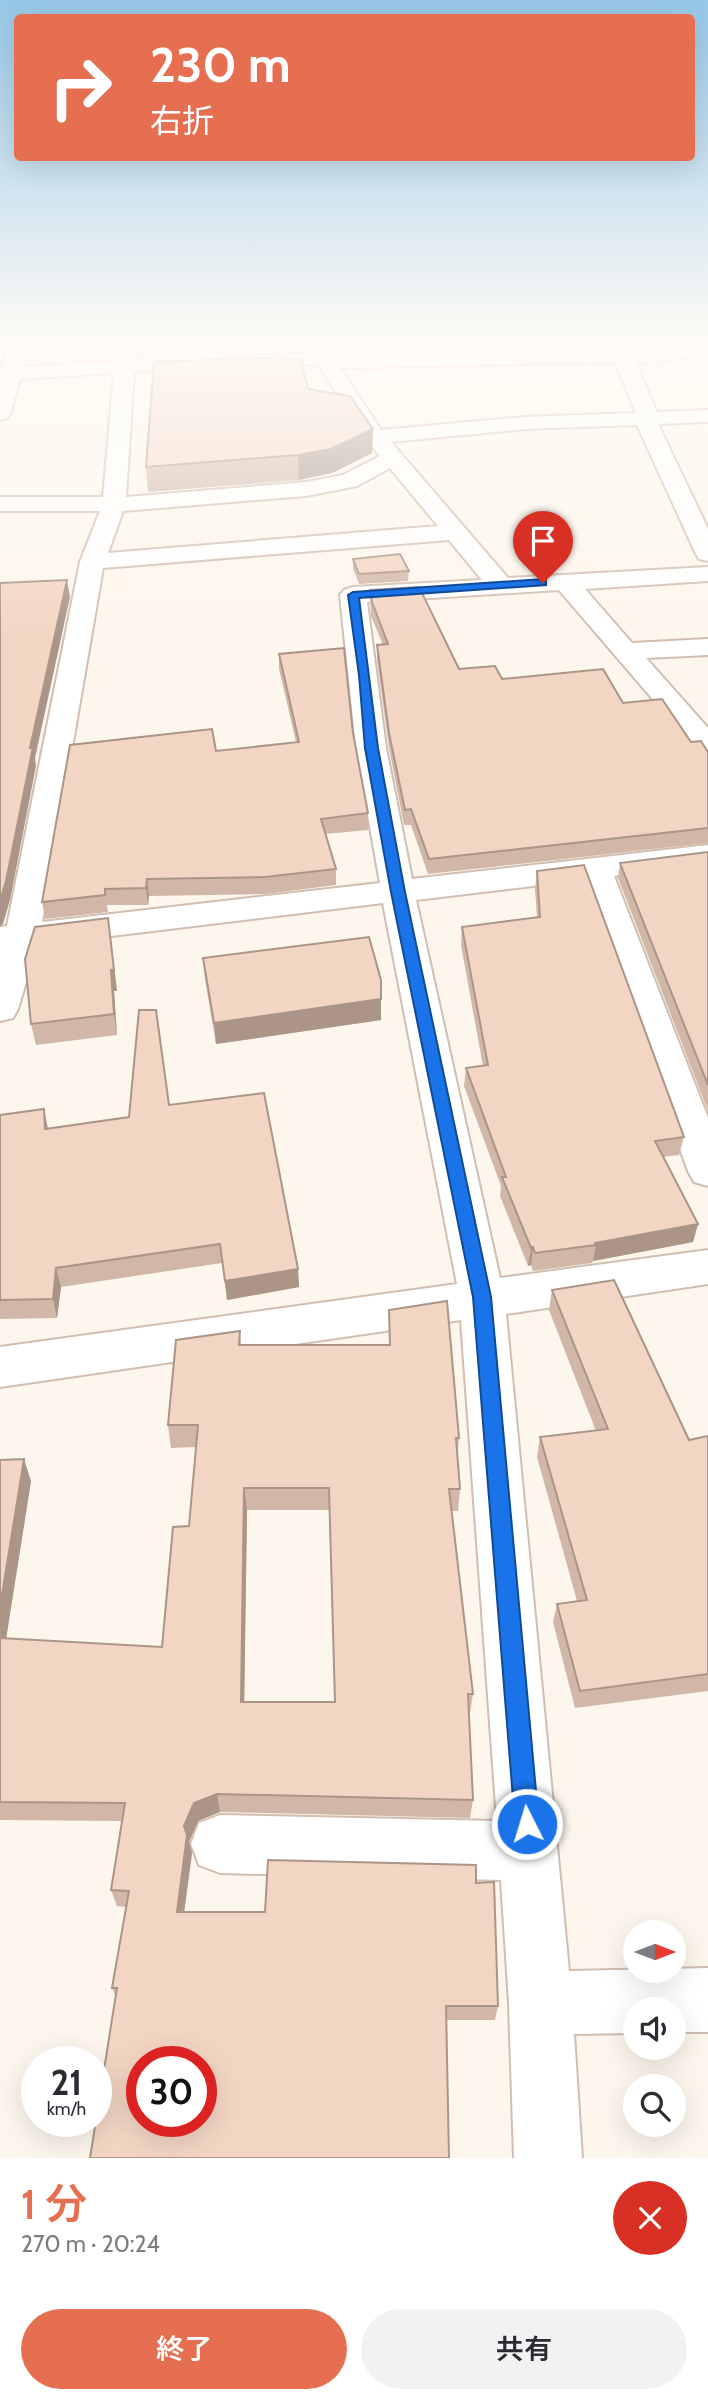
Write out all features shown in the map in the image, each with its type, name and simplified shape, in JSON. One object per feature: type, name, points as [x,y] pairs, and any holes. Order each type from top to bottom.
[{"type":"street","points":[[0,1009],[11,937],[80,579],[114,504],[120,438]]},
{"type":"street","points":[[376,438],[500,585]]},
{"type":"street","points":[[654,438],[708,554]]},
{"type":"street","points":[[0,504],[114,504],[306,489],[349,481],[393,458]]},
{"type":"street","points":[[80,579],[455,532]]},
{"type":"street","points":[[548,2158],[541,2003],[482,1297],[398,892],[372,748],[353,595],[708,574]]},
{"type":"street","points":[[564,582],[708,746]]},
{"type":"street","points":[[626,651],[708,647]]},
{"type":"street","points":[[11,937],[708,855]]},
{"type":"street","points":[[595,868],[708,1171]]},
{"type":"street","points":[[0,1367],[708,1267]]},
{"type":"street","points":[[220,1844],[529,1851]]},
{"type":"street","points":[[541,2003],[708,2000]]},
{"type":"building","points":[[148,438],[355,438],[331,449],[298,455],[146,467]]},
{"type":"building","points":[[400,554],[409,571],[359,574],[353,559]]},
{"type":"building","points":[[67,580],[30,748],[33,747],[0,901],[0,583]]},
{"type":"building","points":[[419,587],[459,669],[495,666],[502,679],[603,669],[623,703],[662,699],[691,742],[701,741],[708,752],[708,828],[429,859],[411,809],[405,810],[389,733],[377,645],[388,644],[370,590]]},
{"type":"building","points":[[344,648],[353,733],[368,813],[321,819],[336,869],[265,877],[147,879],[146,888],[105,889],[105,895],[42,902],[70,745],[212,729],[216,751],[299,742],[279,654]]},
{"type":"building","points":[[708,852],[708,1085],[620,863]]},
{"type":"building","points":[[584,865],[684,1137],[655,1141],[698,1224],[595,1243],[596,1245],[535,1253],[502,1177],[506,1177],[466,1068],[488,1065],[462,927],[540,917],[537,871]]},
{"type":"building","points":[[108,918],[114,970],[111,970],[114,1014],[31,1024],[25,959],[35,927]]},
{"type":"building","points":[[369,937],[381,980],[381,999],[214,1023],[203,958]]},
{"type":"building","points":[[139,1010],[156,1010],[169,1105],[264,1093],[298,1269],[225,1281],[220,1244],[56,1268],[53,1299],[0,1300],[0,1115],[44,1109],[45,1129],[129,1117]]},
{"type":"building","points":[[614,1280],[689,1440],[708,1436],[708,1674],[580,1691],[557,1604],[587,1600],[540,1437],[608,1429],[552,1290]]},
{"type":"building","points":[[447,1301],[459,1438],[456,1438],[460,1489],[449,1489],[473,1694],[468,1694],[473,1800],[217,1794],[194,1803],[184,1826],[187,1835],[177,1912],[265,1912],[268,1860],[476,1865],[476,1883],[494,1882],[498,2006],[446,2006],[449,2158],[90,2158],[93,2137],[112,2137],[112,2046],[108,2046],[117,1988],[112,1988],[129,1891],[111,1890],[125,1803],[0,1802],[0,1638],[162,1647],[173,1527],[189,1526],[198,1425],[168,1425],[176,1340],[240,1331],[239,1345],[390,1345],[389,1310]],"holes":[[[244,1488],[329,1488],[335,1702],[241,1702]]]},
{"type":"building","points":[[24,1459],[0,1607],[0,1460]]},
{"type":"route","points":[[527,1824],[482,1297],[398,892],[372,748],[353,595],[543,583]]}]
